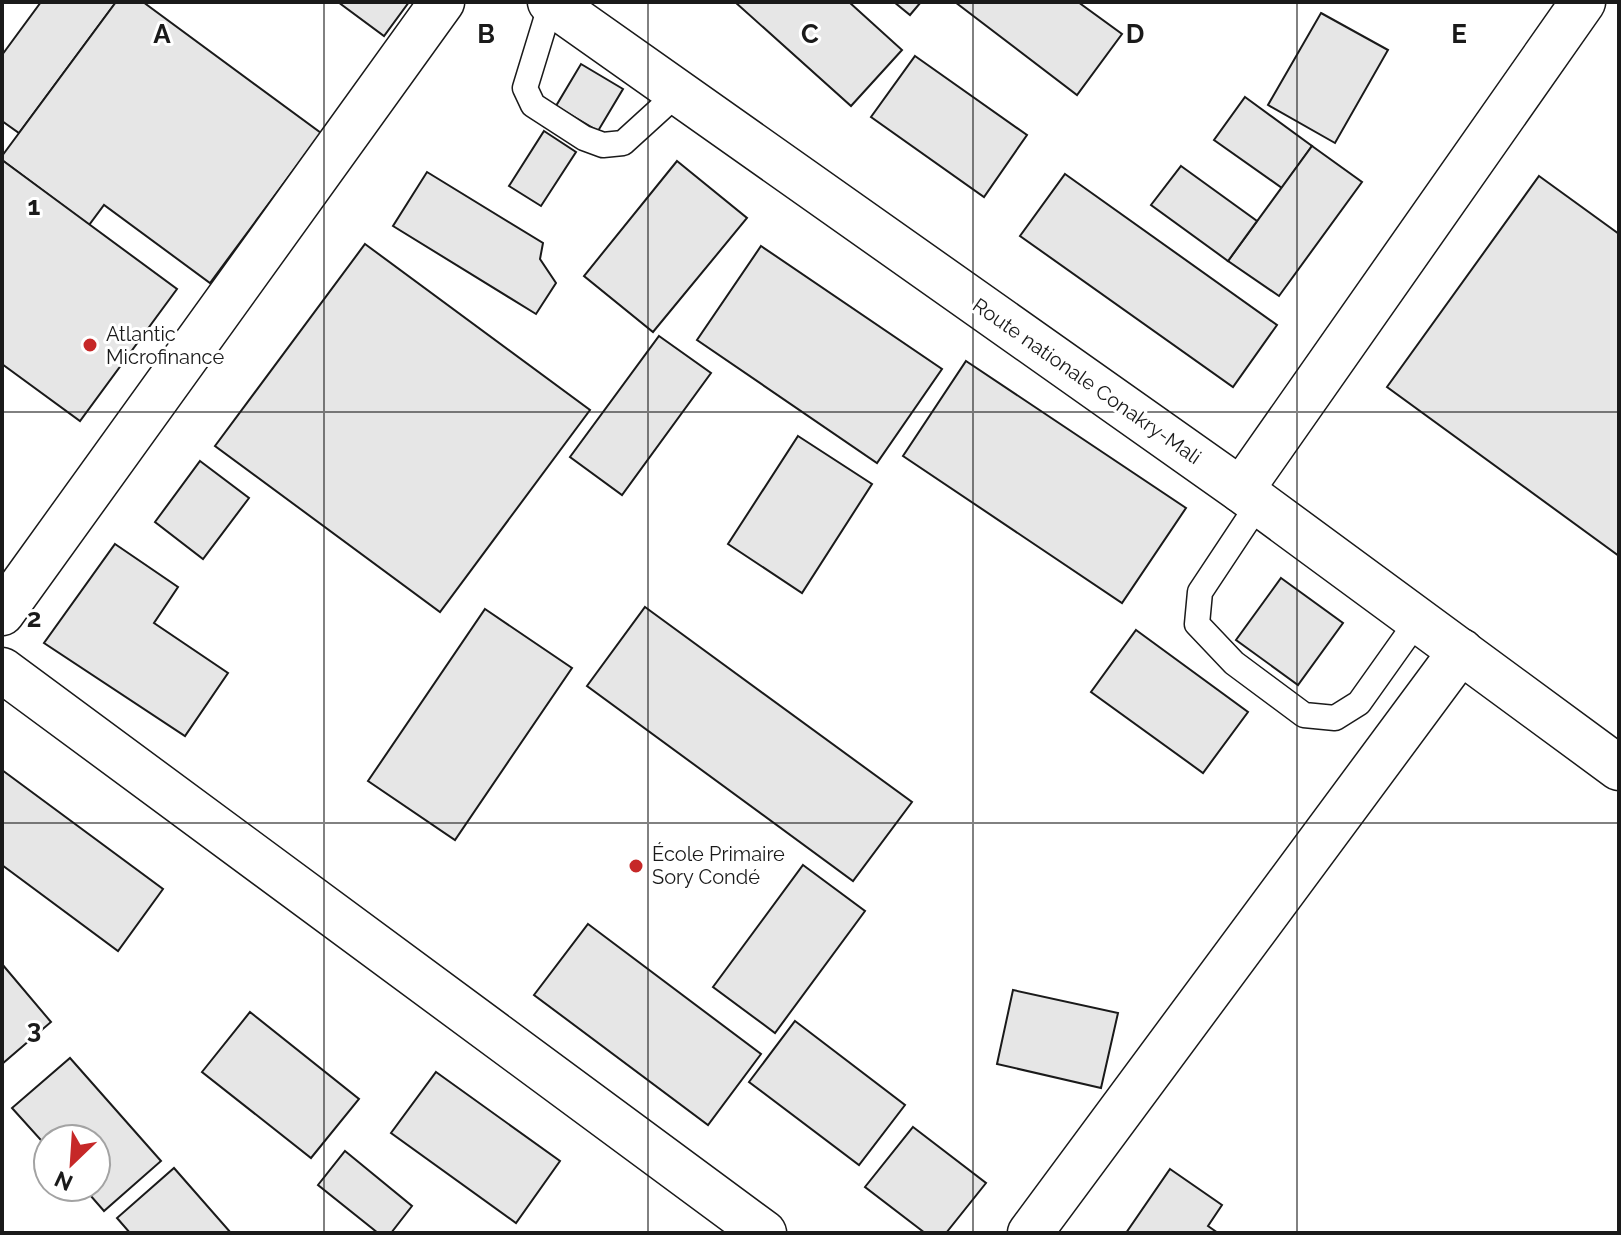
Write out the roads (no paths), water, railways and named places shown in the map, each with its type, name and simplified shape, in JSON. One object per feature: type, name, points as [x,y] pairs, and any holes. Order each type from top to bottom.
[{"type":"main road","points":[[2,613],[442,2]]},
{"type":"main road","points":[[1250,496],[1583,2]]},
{"type":"main road","name":"Route nationale Conakry-Mali","points":[[551,3],[1250,496],[1619,768]]},
{"type":"main road","points":[[1030,1233],[1461,651]]},
{"type":"main road","points":[[2,670],[764,1233]]},
{"type":"lane","points":[[551,3],[525,88],[533,105],[584,138],[603,145],[623,143],[679,92]]},
{"type":"lane","points":[[1250,496],[1200,592],[1197,624],[1234,663],[1304,715],[1335,718],[1359,703],[1418,620]]},
{"type":"place","name":"Atlantic Microfinance","points":[[90,345]]},
{"type":"place","name":"École Primaire Sory Condé","points":[[636,866]]}]
